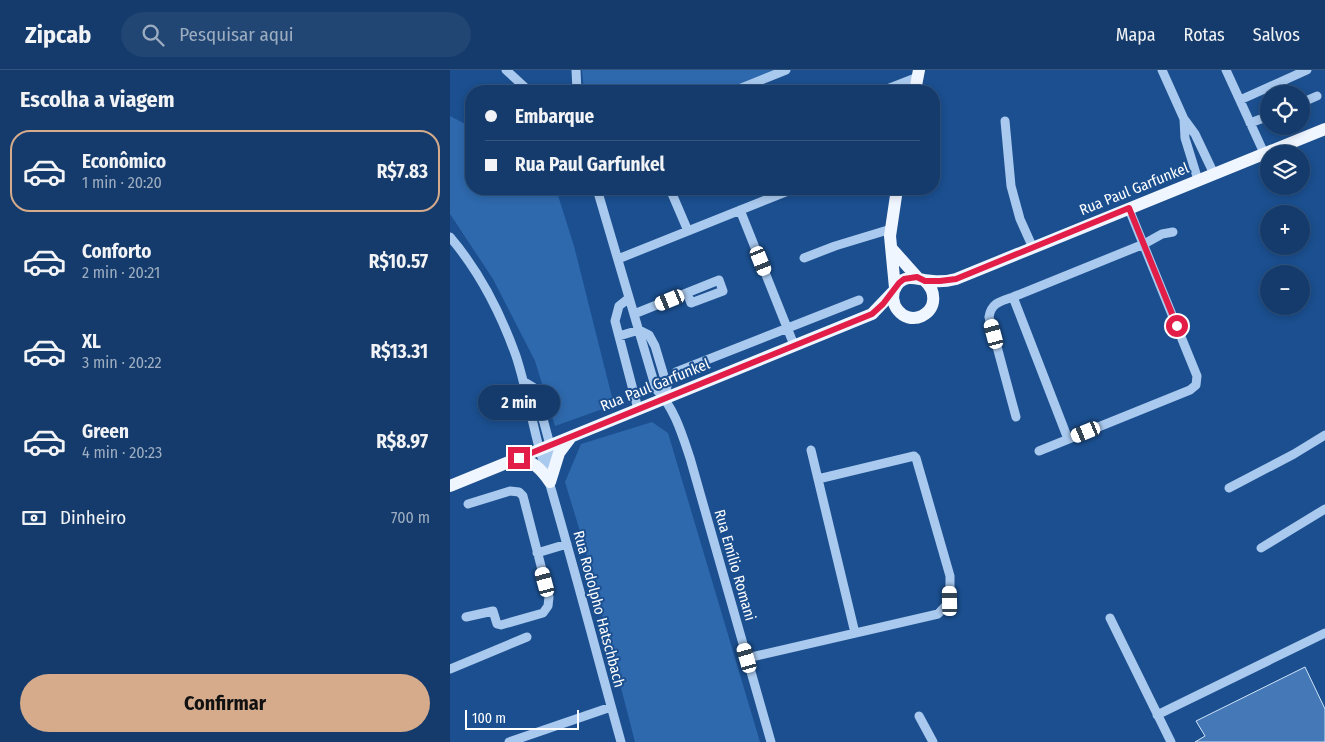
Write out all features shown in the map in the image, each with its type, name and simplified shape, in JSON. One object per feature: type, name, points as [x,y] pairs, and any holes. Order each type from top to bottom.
[{"type":"main road","name":"Rua Paul Garfunkel","points":[[1284,145],[1325,129]]},
{"type":"main road","name":"Rua Paul Garfunkel","points":[[921,279],[940,281],[956,279],[1260,155]]},
{"type":"main road","points":[[892,249],[933,291],[933,304],[924,315],[912,318],[905,316],[900,313],[894,304],[891,228],[896,195]]},
{"type":"main road","points":[[894,290],[904,279],[921,279]]},
{"type":"main road","name":"Rua Paul Garfunkel","points":[[933,304],[956,279]]},
{"type":"main road","name":"Rua Paul Garfunkel","points":[[872,314],[894,290]]},
{"type":"main road","name":"Rua Paul Garfunkel","points":[[450,486],[872,314],[905,316]]},
{"type":"main road","points":[[550,482],[559,452],[571,437]]},
{"type":"main road","points":[[519,458],[540,468],[550,482]]},
{"type":"street","points":[[506,70],[522,85]]},
{"type":"street","points":[[576,70],[577,85]]},
{"type":"street","points":[[749,85],[786,70]]},
{"type":"street","points":[[1162,70],[1184,118],[1195,134],[1214,174]]},
{"type":"street","points":[[1226,70],[1260,145]]},
{"type":"street","points":[[1240,100],[1308,70]]},
{"type":"street","points":[[894,85],[918,73]]},
{"type":"street","points":[[1310,99],[1317,96]]},
{"type":"street","points":[[1184,118],[1185,138],[1198,180]]},
{"type":"street","points":[[1250,123],[1260,119]]},
{"type":"street","points":[[1004,121],[1011,186],[1020,219],[1033,248]]},
{"type":"street","name":"Rua Emílio Romani","points":[[599,195],[639,330],[649,335],[655,346],[667,386],[665,398],[690,458],[771,742]]},
{"type":"street","points":[[673,195],[688,231]]},
{"type":"street","points":[[618,260],[778,195]]},
{"type":"street","points":[[1039,451],[1190,390],[1196,384],[1197,376],[1129,208]]},
{"type":"street","points":[[740,210],[794,345]]},
{"type":"street","points":[[804,258],[891,228]]},
{"type":"street","points":[[1016,417],[989,317],[991,309],[998,302],[1144,244],[1162,234],[1173,232]]},
{"type":"street","name":"Rua Rodolpho Hatschbach","points":[[450,237],[475,270],[495,307],[514,350],[523,381],[533,387],[536,394],[550,482],[621,742]]},
{"type":"street","points":[[634,314],[688,293]]},
{"type":"street","points":[[1013,297],[1068,439]]},
{"type":"street","points":[[630,298],[619,306],[615,321],[638,409]]},
{"type":"street","points":[[676,372],[858,300]]},
{"type":"street","points":[[619,336],[639,330]]},
{"type":"street","points":[[1229,488],[1294,454],[1325,435]]},
{"type":"street","points":[[810,450],[855,633]]},
{"type":"street","points":[[747,658],[938,614],[950,601],[950,576],[914,456],[818,479]]},
{"type":"street","points":[[466,617],[493,611],[498,624],[501,625],[543,613],[548,606],[549,596],[523,496],[519,492],[510,492],[468,504]]},
{"type":"street","points":[[1261,548],[1325,509]]},
{"type":"street","points":[[537,553],[567,544]]},
{"type":"street","points":[[1110,618],[1171,742]]},
{"type":"street","points":[[1158,715],[1325,633]]},
{"type":"street","points":[[450,669],[527,637]]},
{"type":"street","points":[[509,742],[611,707]]},
{"type":"street","points":[[919,716],[933,742]]},
{"type":"shaded area","points":[[582,70],[776,70],[738,85],[583,85]]},
{"type":"shaded area","points":[[450,116],[465,124],[465,195],[558,195],[574,246],[614,405],[555,426],[535,361],[493,279],[450,214]]},
{"type":"shaded area","points":[[652,422],[668,433],[760,742],[635,742],[585,548],[565,482],[581,444]]},
{"type":"building","points":[[1305,667],[1325,709],[1325,742],[1195,742],[1205,736],[1196,721]]},
{"type":"route","points":[[519,458],[872,314],[904,279],[917,277],[925,281],[940,281],[956,279],[1129,208],[1177,326]]}]
